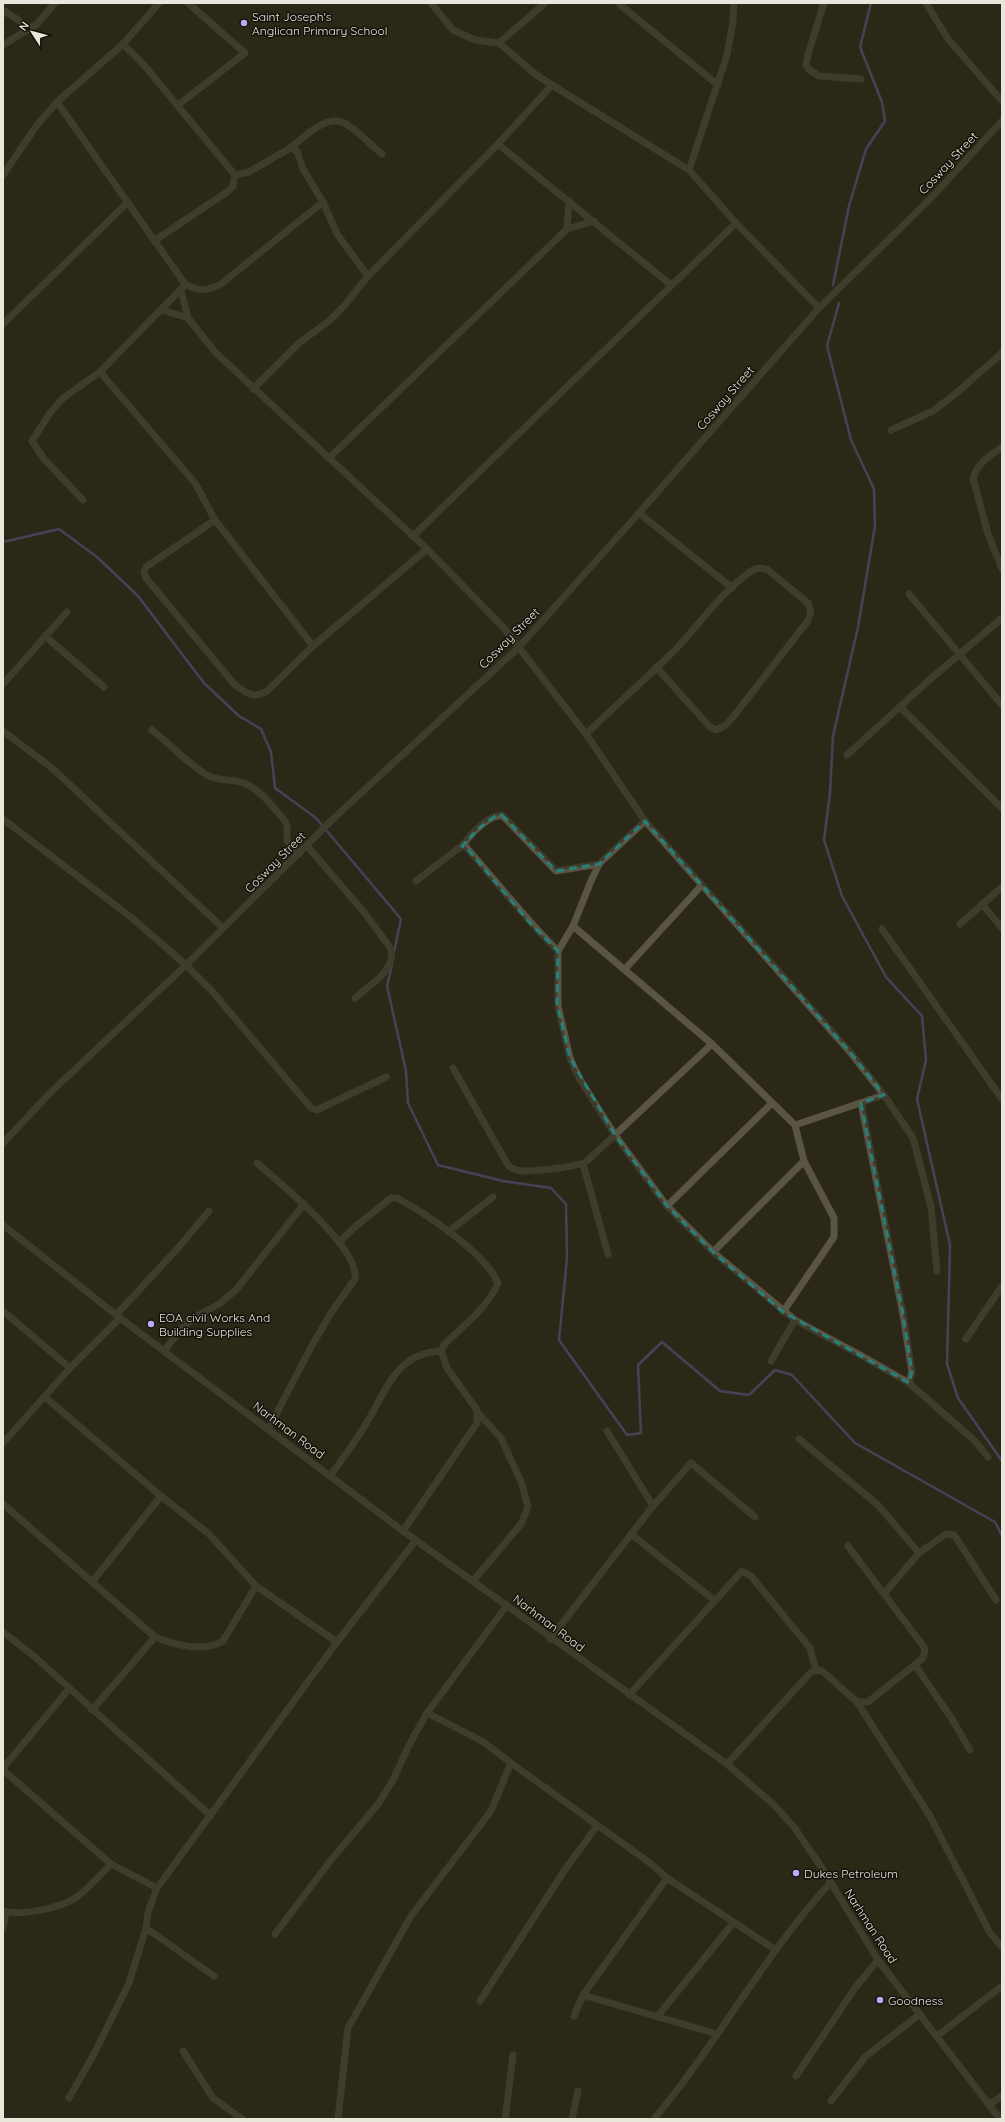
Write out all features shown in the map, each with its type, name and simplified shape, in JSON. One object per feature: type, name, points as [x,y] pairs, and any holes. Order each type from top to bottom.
[{"type":"street","points":[[3,45],[37,24],[55,3]]},
{"type":"street","points":[[3,175],[36,125],[57,102],[123,44],[160,3]]},
{"type":"street","points":[[178,105],[246,53],[188,3]]},
{"type":"street","points":[[431,3],[453,30],[475,40],[499,43],[535,74],[552,86],[689,170],[736,223],[819,308]]},
{"type":"street","points":[[499,43],[546,3]]},
{"type":"street","points":[[618,3],[718,85]]},
{"type":"street","points":[[689,170],[727,55],[733,21],[734,3]]},
{"type":"street","points":[[824,3],[806,65],[808,69],[819,76],[860,79]]},
{"type":"street","points":[[926,3],[948,39],[1002,101]]},
{"type":"street","points":[[3,10],[18,20],[29,30]]},
{"type":"street","points":[[123,44],[144,65],[235,175],[233,186],[228,192],[154,241]]},
{"type":"street","points":[[253,389],[298,343],[329,321],[368,276],[498,144],[552,86]]},
{"type":"street","points":[[57,102],[154,241],[183,287],[188,318],[215,352],[253,389],[427,549],[503,627],[586,734],[645,821],[701,886],[850,1052],[884,1095],[913,1138],[931,1207],[937,1271]]},
{"type":"street","points":[[235,175],[249,172],[290,148],[316,128],[332,121],[344,122],[382,154]]},
{"type":"street","name":"Cosway Street","points":[[3,1143],[60,1084],[186,965],[334,818],[519,647],[819,308],[932,197],[1002,121]]},
{"type":"street","points":[[498,144],[671,285]]},
{"type":"street","points":[[290,148],[297,151],[303,169],[323,202],[337,234],[368,276]]},
{"type":"street","points":[[567,229],[569,201]]},
{"type":"street","points":[[183,287],[201,290],[212,289],[221,284],[323,202]]},
{"type":"street","points":[[3,324],[128,203]]},
{"type":"street","points":[[329,458],[567,229],[594,221]]},
{"type":"street","points":[[413,536],[736,223]]},
{"type":"street","points":[[83,500],[44,459],[32,440],[50,413],[63,398],[100,372],[183,287]]},
{"type":"street","points":[[162,310],[188,318]]},
{"type":"street","points":[[891,430],[933,411],[954,395],[1002,353]]},
{"type":"street","points":[[100,372],[195,483],[214,520],[313,646]]},
{"type":"street","points":[[1002,447],[981,462],[976,469],[973,478],[988,534],[1002,569]]},
{"type":"street","points":[[639,513],[732,588]]},
{"type":"street","points":[[214,520],[146,567],[144,572],[146,578],[235,685],[248,694],[258,696],[267,691],[313,646],[427,549]]},
{"type":"street","points":[[586,734],[656,667],[732,588],[755,569],[761,568],[768,570],[808,603],[811,614],[726,725],[716,730],[710,726],[656,667]]},
{"type":"street","points":[[909,594],[959,656],[1002,705]]},
{"type":"street","points":[[3,684],[67,612]]},
{"type":"street","points":[[848,755],[900,707],[1002,618]]},
{"type":"street","points":[[45,636],[104,687]]},
{"type":"street","points":[[900,707],[1002,808]]},
{"type":"street","points":[[152,730],[207,775],[221,781],[237,781],[249,785],[265,798],[285,821],[287,825],[287,841],[299,854]]},
{"type":"street","points":[[3,731],[52,768],[223,928]]},
{"type":"street","points":[[416,881],[462,846],[469,837],[488,820],[495,816],[502,816],[556,871],[600,864]]},
{"type":"street","points":[[3,818],[132,918],[186,965],[211,990],[311,1108],[317,1110],[386,1077]]},
{"type":"street","points":[[645,821],[600,864],[591,881],[573,926],[558,951],[558,1006],[570,1058],[579,1078],[615,1135],[667,1206],[713,1252],[783,1312],[909,1383],[975,1441],[988,1457]]},
{"type":"street","points":[[309,844],[364,912],[390,949],[392,955],[388,968],[355,998]]},
{"type":"street","points":[[462,846],[466,847],[505,890],[530,923],[558,951]]},
{"type":"street","points":[[625,969],[701,886]]},
{"type":"street","points":[[960,924],[1002,887]]},
{"type":"street","points":[[982,904],[1002,928]]},
{"type":"street","points":[[573,926],[712,1044],[771,1104],[795,1125],[804,1160],[834,1218],[835,1227],[834,1237],[783,1312]]},
{"type":"street","points":[[882,929],[1002,1099]]},
{"type":"street","points":[[454,1068],[506,1162],[511,1168],[521,1171],[582,1164],[712,1044]]},
{"type":"street","points":[[795,1125],[884,1095]]},
{"type":"street","points":[[860,1103],[903,1314],[912,1372],[909,1383]]},
{"type":"street","points":[[667,1206],[771,1104]]},
{"type":"street","points":[[713,1252],[804,1160]]},
{"type":"street","points":[[257,1163],[304,1204],[339,1242],[353,1264],[356,1274],[355,1279],[331,1313],[311,1347],[269,1428]]},
{"type":"street","points":[[582,1164],[608,1254]]},
{"type":"street","points":[[448,1232],[493,1197]]},
{"type":"street","points":[[339,1242],[356,1226],[391,1198],[403,1201],[448,1232],[477,1255],[495,1275],[498,1283],[495,1290],[483,1305],[444,1345],[441,1351],[447,1368],[476,1406],[479,1414],[500,1438],[522,1484],[528,1507],[521,1524],[473,1581]]},
{"type":"street","points":[[164,1351],[181,1329],[197,1316],[219,1304],[236,1290],[304,1204]]},
{"type":"street","points":[[3,1443],[118,1316],[178,1248],[209,1210]]},
{"type":"street","name":"Narhman Road","points":[[3,1225],[118,1316],[269,1428],[403,1531],[508,1605],[550,1639],[727,1764],[774,1805],[790,1822],[878,1960],[1000,2119]]},
{"type":"street","points":[[966,1339],[1002,1286]]},
{"type":"street","points":[[3,1311],[70,1368]]},
{"type":"street","points":[[771,1361],[795,1320]]},
{"type":"street","points":[[331,1475],[366,1424],[393,1375],[407,1363],[424,1354],[441,1351]]},
{"type":"street","points":[[45,1397],[161,1496],[209,1534],[256,1586],[338,1642]]},
{"type":"street","points":[[403,1531],[477,1423],[479,1414]]},
{"type":"street","points":[[606,1431],[653,1506]]},
{"type":"street","points":[[799,1439],[878,1505],[919,1553]]},
{"type":"street","points":[[550,1639],[653,1506],[691,1463],[755,1517]]},
{"type":"street","points":[[92,1582],[161,1496]]},
{"type":"street","points":[[3,1504],[155,1637],[169,1643],[205,1648],[215,1646],[223,1641],[256,1586]]},
{"type":"street","points":[[631,1534],[714,1600]]},
{"type":"street","points":[[884,1594],[919,1553],[946,1534],[954,1536],[996,1600]]},
{"type":"street","points":[[69,2098],[95,2052],[129,1983],[146,1928],[148,1912],[157,1888],[338,1642],[416,1540]]},
{"type":"street","points":[[848,1546],[924,1647],[925,1652],[922,1658],[915,1665],[868,1702],[857,1702]]},
{"type":"street","points":[[629,1695],[742,1571],[751,1576],[810,1648],[816,1670]]},
{"type":"street","points":[[275,1934],[331,1860],[379,1803],[393,1780],[409,1744],[427,1714],[508,1605]]},
{"type":"street","points":[[3,1632],[35,1657],[68,1690],[211,1816]]},
{"type":"street","points":[[92,1710],[155,1637]]},
{"type":"street","points":[[915,1665],[952,1718],[970,1750]]},
{"type":"street","points":[[727,1764],[811,1672],[821,1670],[857,1702],[930,1816],[990,1933],[1002,1947]]},
{"type":"street","points":[[68,1690],[3,1769],[111,1864],[157,1888]]},
{"type":"street","points":[[427,1714],[458,1727],[482,1741],[597,1826],[650,1863],[668,1878],[733,1923],[776,1950]]},
{"type":"street","points":[[338,2119],[348,2028],[411,1916],[491,1811],[511,1763]]},
{"type":"street","points":[[480,2001],[566,1868],[597,1826]]},
{"type":"street","points":[[3,1928],[5,1911],[30,1912],[56,1906],[77,1897],[111,1864]]},
{"type":"street","points":[[574,2016],[583,1995],[668,1878]]},
{"type":"street","points":[[654,2119],[691,2074],[717,2034],[811,1903],[830,1883]]},
{"type":"street","points":[[656,2017],[733,1923]]},
{"type":"street","points":[[146,1928],[214,1976]]},
{"type":"street","points":[[796,2076],[846,2001],[878,1960]]},
{"type":"street","points":[[937,2036],[1002,1986]]},
{"type":"street","points":[[583,1995],[717,2034]]},
{"type":"street","points":[[831,2101],[865,2057],[920,2014]]},
{"type":"street","points":[[183,2052],[213,2098],[242,2119]]},
{"type":"street","points":[[504,2119],[513,2055]]},
{"type":"street","points":[[572,2119],[578,2092]]},
{"type":"street","points":[[989,2105],[1002,2096]]},
{"type":"highlighted area","points":[[502,815],[556,871],[599,864],[645,821],[850,1052],[884,1095],[861,1103],[903,1314],[912,1372],[909,1383],[783,1312],[713,1252],[667,1206],[615,1135],[570,1058],[557,1003],[558,951],[530,923],[466,847],[462,846],[478,829],[495,816]]},
{"type":"waterway","points":[[833,285],[849,206],[866,149],[885,121],[882,102],[860,47],[871,3]]},
{"type":"waterway","points":[[839,303],[827,346],[851,440],[874,489],[875,526],[858,627],[833,736],[830,793],[824,840],[842,896],[886,977],[922,1016],[926,1060],[917,1099],[950,1245],[947,1364],[958,1398],[1002,1461]]},
{"type":"waterway","points":[[3,542],[59,529],[97,557],[138,596],[204,683],[239,716],[261,729],[271,752],[275,788],[316,818],[401,919],[394,952]]},
{"type":"waterway","points":[[392,965],[387,986],[406,1071],[408,1103],[438,1165],[503,1181],[551,1188],[566,1204],[567,1258],[559,1340],[627,1435],[641,1433],[638,1365],[662,1342],[720,1391],[749,1395],[775,1370],[792,1375],[855,1443],[995,1522],[1002,1536]]},
{"type":"place","name":"Saint Joseph's Anglican Primary School","points":[[244,23]]},
{"type":"place","name":"EOA civil Works And Building Supplies","points":[[151,1324]]},
{"type":"place","name":"Dukes Petroleum","points":[[796,1873]]},
{"type":"place","name":"Goodness","points":[[880,2000]]}]
